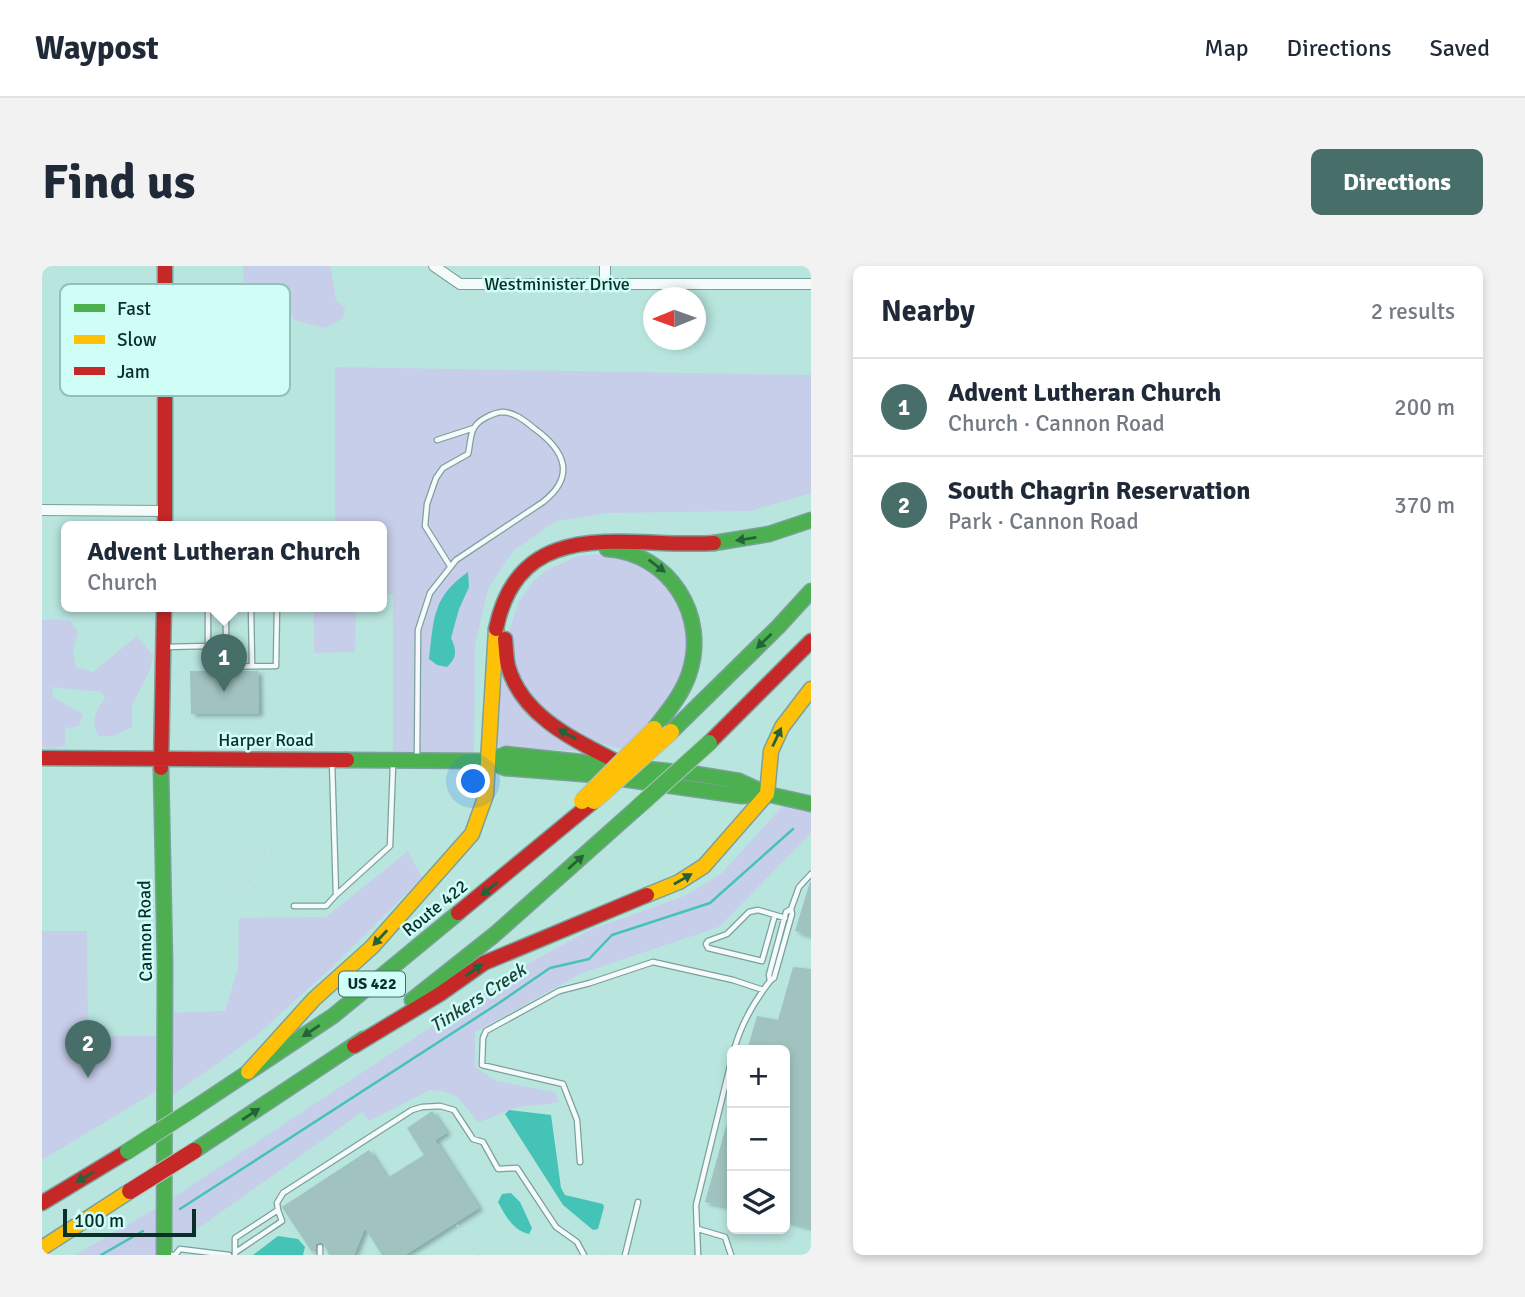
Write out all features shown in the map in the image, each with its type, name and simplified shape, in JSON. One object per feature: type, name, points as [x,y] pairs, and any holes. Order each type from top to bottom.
[{"type":"main road","points":[[165,266],[165,284]]},
{"type":"main road","points":[[165,396],[165,519]]},
{"type":"main road","points":[[248,1072],[314,999],[372,947],[472,834],[486,795],[499,611],[510,589],[532,564],[547,552],[565,545],[593,540],[694,544],[723,542],[755,538],[811,520]]},
{"type":"main road","points":[[588,801],[654,729],[682,691],[692,665],[695,635],[688,602],[671,576],[648,559],[614,549],[579,550],[542,568],[522,591],[511,611],[506,629],[506,657],[512,681],[528,704],[551,725],[627,766]]},
{"type":"main road","points":[[588,801],[671,732],[811,591]]},
{"type":"main road","name":"Cannon Road","points":[[164,612],[161,759],[165,964],[164,1255]]},
{"type":"main road","name":"US 422","points":[[42,1248],[354,1046],[494,935],[709,743],[811,641]]},
{"type":"main road","points":[[354,1046],[440,994],[484,963],[679,882],[704,866],[729,841],[767,794],[771,751],[782,727],[811,689]]},
{"type":"main road","name":"Harper Road","points":[[489,761],[506,754],[627,766],[739,781],[767,794],[811,804]]},
{"type":"main road","name":"Harper Road","points":[[42,758],[489,761],[505,768],[595,775],[742,796],[767,794]]},
{"type":"main road","name":"Route 422","points":[[42,1203],[128,1152],[333,1016],[542,846],[588,801]]},
{"type":"street","name":"Westminister Drive","points":[[434,266],[460,284],[811,284]]},
{"type":"street","points":[[605,266],[605,284]]},
{"type":"street","points":[[42,510],[165,519]]},
{"type":"lane","points":[[417,760],[418,630],[430,593],[456,560],[556,491],[564,466],[550,439],[516,416],[502,412],[486,417],[474,428],[437,440]]},
{"type":"lane","points":[[450,566],[425,526],[426,504],[443,468],[468,454],[474,428]]},
{"type":"lane","points":[[208,612],[208,667],[276,666],[277,612]]},
{"type":"lane","points":[[226,612],[226,667]]},
{"type":"lane","points":[[251,612],[252,666]]},
{"type":"lane","points":[[164,647],[208,646]]},
{"type":"lane","points":[[332,760],[335,895]]},
{"type":"lane","points":[[294,906],[326,906],[390,846],[393,760]]},
{"type":"lane","points":[[770,981],[769,975],[785,918],[799,887],[811,874]]},
{"type":"lane","points":[[735,1045],[739,1030],[763,990],[775,978],[792,914],[790,909]]},
{"type":"lane","points":[[775,915],[761,961],[708,948],[706,944],[727,934],[749,912],[758,910],[775,915],[785,918]]},
{"type":"lane","points":[[580,1163],[577,1120],[563,1084],[482,1065],[483,1038],[486,1031],[559,991],[653,962],[763,990]]},
{"type":"lane","points":[[698,1255],[696,1205],[727,1078]]},
{"type":"lane","points":[[282,1221],[278,1210],[279,1198],[412,1111],[440,1106],[454,1110],[473,1139],[483,1142],[498,1169],[517,1168],[556,1227],[577,1242],[584,1255]]},
{"type":"lane","points":[[625,1255],[638,1202]]},
{"type":"lane","points":[[235,1254],[235,1238],[278,1210]]},
{"type":"lane","points":[[235,1254],[282,1221],[291,1220]]},
{"type":"lane","points":[[698,1229],[724,1237],[731,1255]]},
{"type":"lane","points":[[320,1247],[320,1255]]},
{"type":"lane","points":[[164,1255],[175,1255],[180,1249],[229,1255]]},
{"type":"path","points":[[220,881],[251,881],[252,854],[273,854]]},
{"type":"path","points":[[605,1255],[616,1208],[627,1210]]},
{"type":"path","points":[[457,1225],[477,1255]]},
{"type":"shaded area","points":[[243,266],[330,266],[336,300],[345,308],[343,318],[326,328],[294,320],[290,312],[290,284],[244,284]]},
{"type":"shaded area","points":[[335,367],[811,375],[811,493],[750,511],[608,513],[556,521],[513,551],[488,589],[475,645],[474,761],[393,760],[393,594],[387,594],[387,521],[335,521]]},
{"type":"shaded area","points":[[602,554],[643,566],[659,577],[681,605],[689,632],[686,666],[673,695],[625,750],[572,735],[529,698],[509,650],[510,629],[518,603],[533,582],[545,571],[578,556]]},
{"type":"shaded area","points":[[468,572],[469,587],[459,609],[451,638],[455,650],[453,660],[447,667],[437,665],[429,659],[437,610],[447,591]]},
{"type":"shaded area","points":[[314,612],[356,612],[355,652],[314,653]]},
{"type":"shaded area","points":[[42,620],[70,621],[78,632],[73,651],[76,667],[93,672],[137,636],[153,655],[150,670],[132,705],[132,727],[113,736],[99,736],[94,721],[105,698],[101,692],[52,687],[53,697],[83,714],[79,726],[65,728],[65,746],[52,749],[42,747]]},
{"type":"shaded area","points":[[501,667],[579,746],[578,751],[502,748],[497,743]]},
{"type":"shaded area","points":[[789,799],[811,804],[811,833],[719,927],[582,973],[475,1032],[475,1067],[496,1081],[555,1092],[559,1102],[515,1108],[478,1122],[458,1097],[443,1091],[430,1090],[369,1121],[362,1112],[189,1235],[165,1236],[164,1255],[75,1255],[165,1203],[520,968],[590,930],[687,895],[722,873]]},
{"type":"shaded area","points":[[408,851],[422,878],[329,970],[256,1036],[166,1100],[165,1086],[42,1160],[42,931],[87,931],[88,1036],[165,1036],[165,1013],[225,1011],[238,968],[239,918],[326,917]]},
{"type":"shaded area","points":[[509,1110],[551,1115],[561,1188],[565,1195],[603,1204],[598,1229],[593,1230],[563,1205],[505,1114]]},
{"type":"shaded area","points":[[511,1193],[520,1202],[532,1228],[529,1234],[514,1226],[498,1202],[502,1194]]},
{"type":"shaded area","points":[[278,1236],[298,1239],[305,1247],[303,1255],[253,1255]]},
{"type":"building","points":[[190,671],[258,671],[259,714],[191,714]]},
{"type":"building","points":[[811,882],[811,936],[795,931]]},
{"type":"building","points":[[793,967],[811,969],[811,1228],[790,1222],[790,1045],[748,1045],[757,1016],[778,1020]]},
{"type":"building","points":[[432,1111],[447,1133],[435,1140],[479,1208],[405,1255],[382,1255],[365,1228],[354,1255],[329,1255],[321,1242],[316,1244],[312,1252],[282,1207],[369,1150],[387,1178],[424,1155],[407,1128]]},
{"type":"building","points":[[727,1123],[727,1207],[705,1202]]},
{"type":"waterway","name":"Tinkers Creek","points":[[180,1209],[550,968],[589,959],[612,935],[710,903],[793,829]]},
{"type":"waterway","name":"Tinkers Creek","points":[[101,1255],[143,1231]]},
{"type":"traffic: fast","points":[[714,543],[769,534],[811,520]]},
{"type":"traffic: fast","points":[[607,549],[629,553],[649,562],[679,591],[688,610],[693,630],[694,652],[689,674],[678,696],[654,729]]},
{"type":"traffic: fast","points":[[671,732],[811,591]]},
{"type":"traffic: fast","points":[[639,806],[709,743]]},
{"type":"traffic: fast","points":[[347,760],[489,761],[506,754],[739,781],[767,794],[811,804]]},
{"type":"traffic: fast","points":[[489,761],[505,768],[595,775],[742,796],[764,794]]},
{"type":"traffic: fast","points":[[161,768],[165,964],[164,1255]]},
{"type":"traffic: fast","points":[[412,1000],[494,935],[639,806]]},
{"type":"traffic: fast","points":[[193,1109],[333,1016],[458,913]]},
{"type":"traffic: fast","points":[[194,1151],[363,1039]]},
{"type":"traffic: fast","points":[[128,1151],[193,1109]]},
{"type":"traffic: slow","points":[[248,1072],[314,999],[372,947],[472,834],[486,795],[496,629]]},
{"type":"traffic: slow","points":[[647,895],[679,882],[704,866],[767,794],[771,751],[782,727],[811,689]]},
{"type":"traffic: slow","points":[[582,801],[654,729]]},
{"type":"traffic: slow","points":[[594,801],[671,732]]},
{"type":"traffic: slow","points":[[42,1248],[130,1191]]},
{"type":"traffic: jam","points":[[165,266],[165,284]]},
{"type":"traffic: jam","points":[[165,396],[165,521]]},
{"type":"traffic: jam","points":[[496,629],[509,592],[528,567],[553,552],[582,544],[614,542],[714,543]]},
{"type":"traffic: jam","points":[[161,768],[164,612]]},
{"type":"traffic: jam","points":[[505,639],[508,666],[516,685],[540,715],[574,739],[627,767]]},
{"type":"traffic: jam","points":[[709,743],[811,641]]},
{"type":"traffic: jam","points":[[42,758],[347,760]]},
{"type":"traffic: jam","points":[[458,913],[594,801]]},
{"type":"traffic: jam","points":[[354,1046],[440,994],[484,963],[647,895]]},
{"type":"traffic: jam","points":[[42,1203],[128,1151]]},
{"type":"traffic: jam","points":[[130,1191],[194,1151]]},
{"type":"place","name":"Advent Lutheran Church","points":[[224,692]]},
{"type":"place","name":"South Chagrin Reservation","points":[[88,1078]]}]
